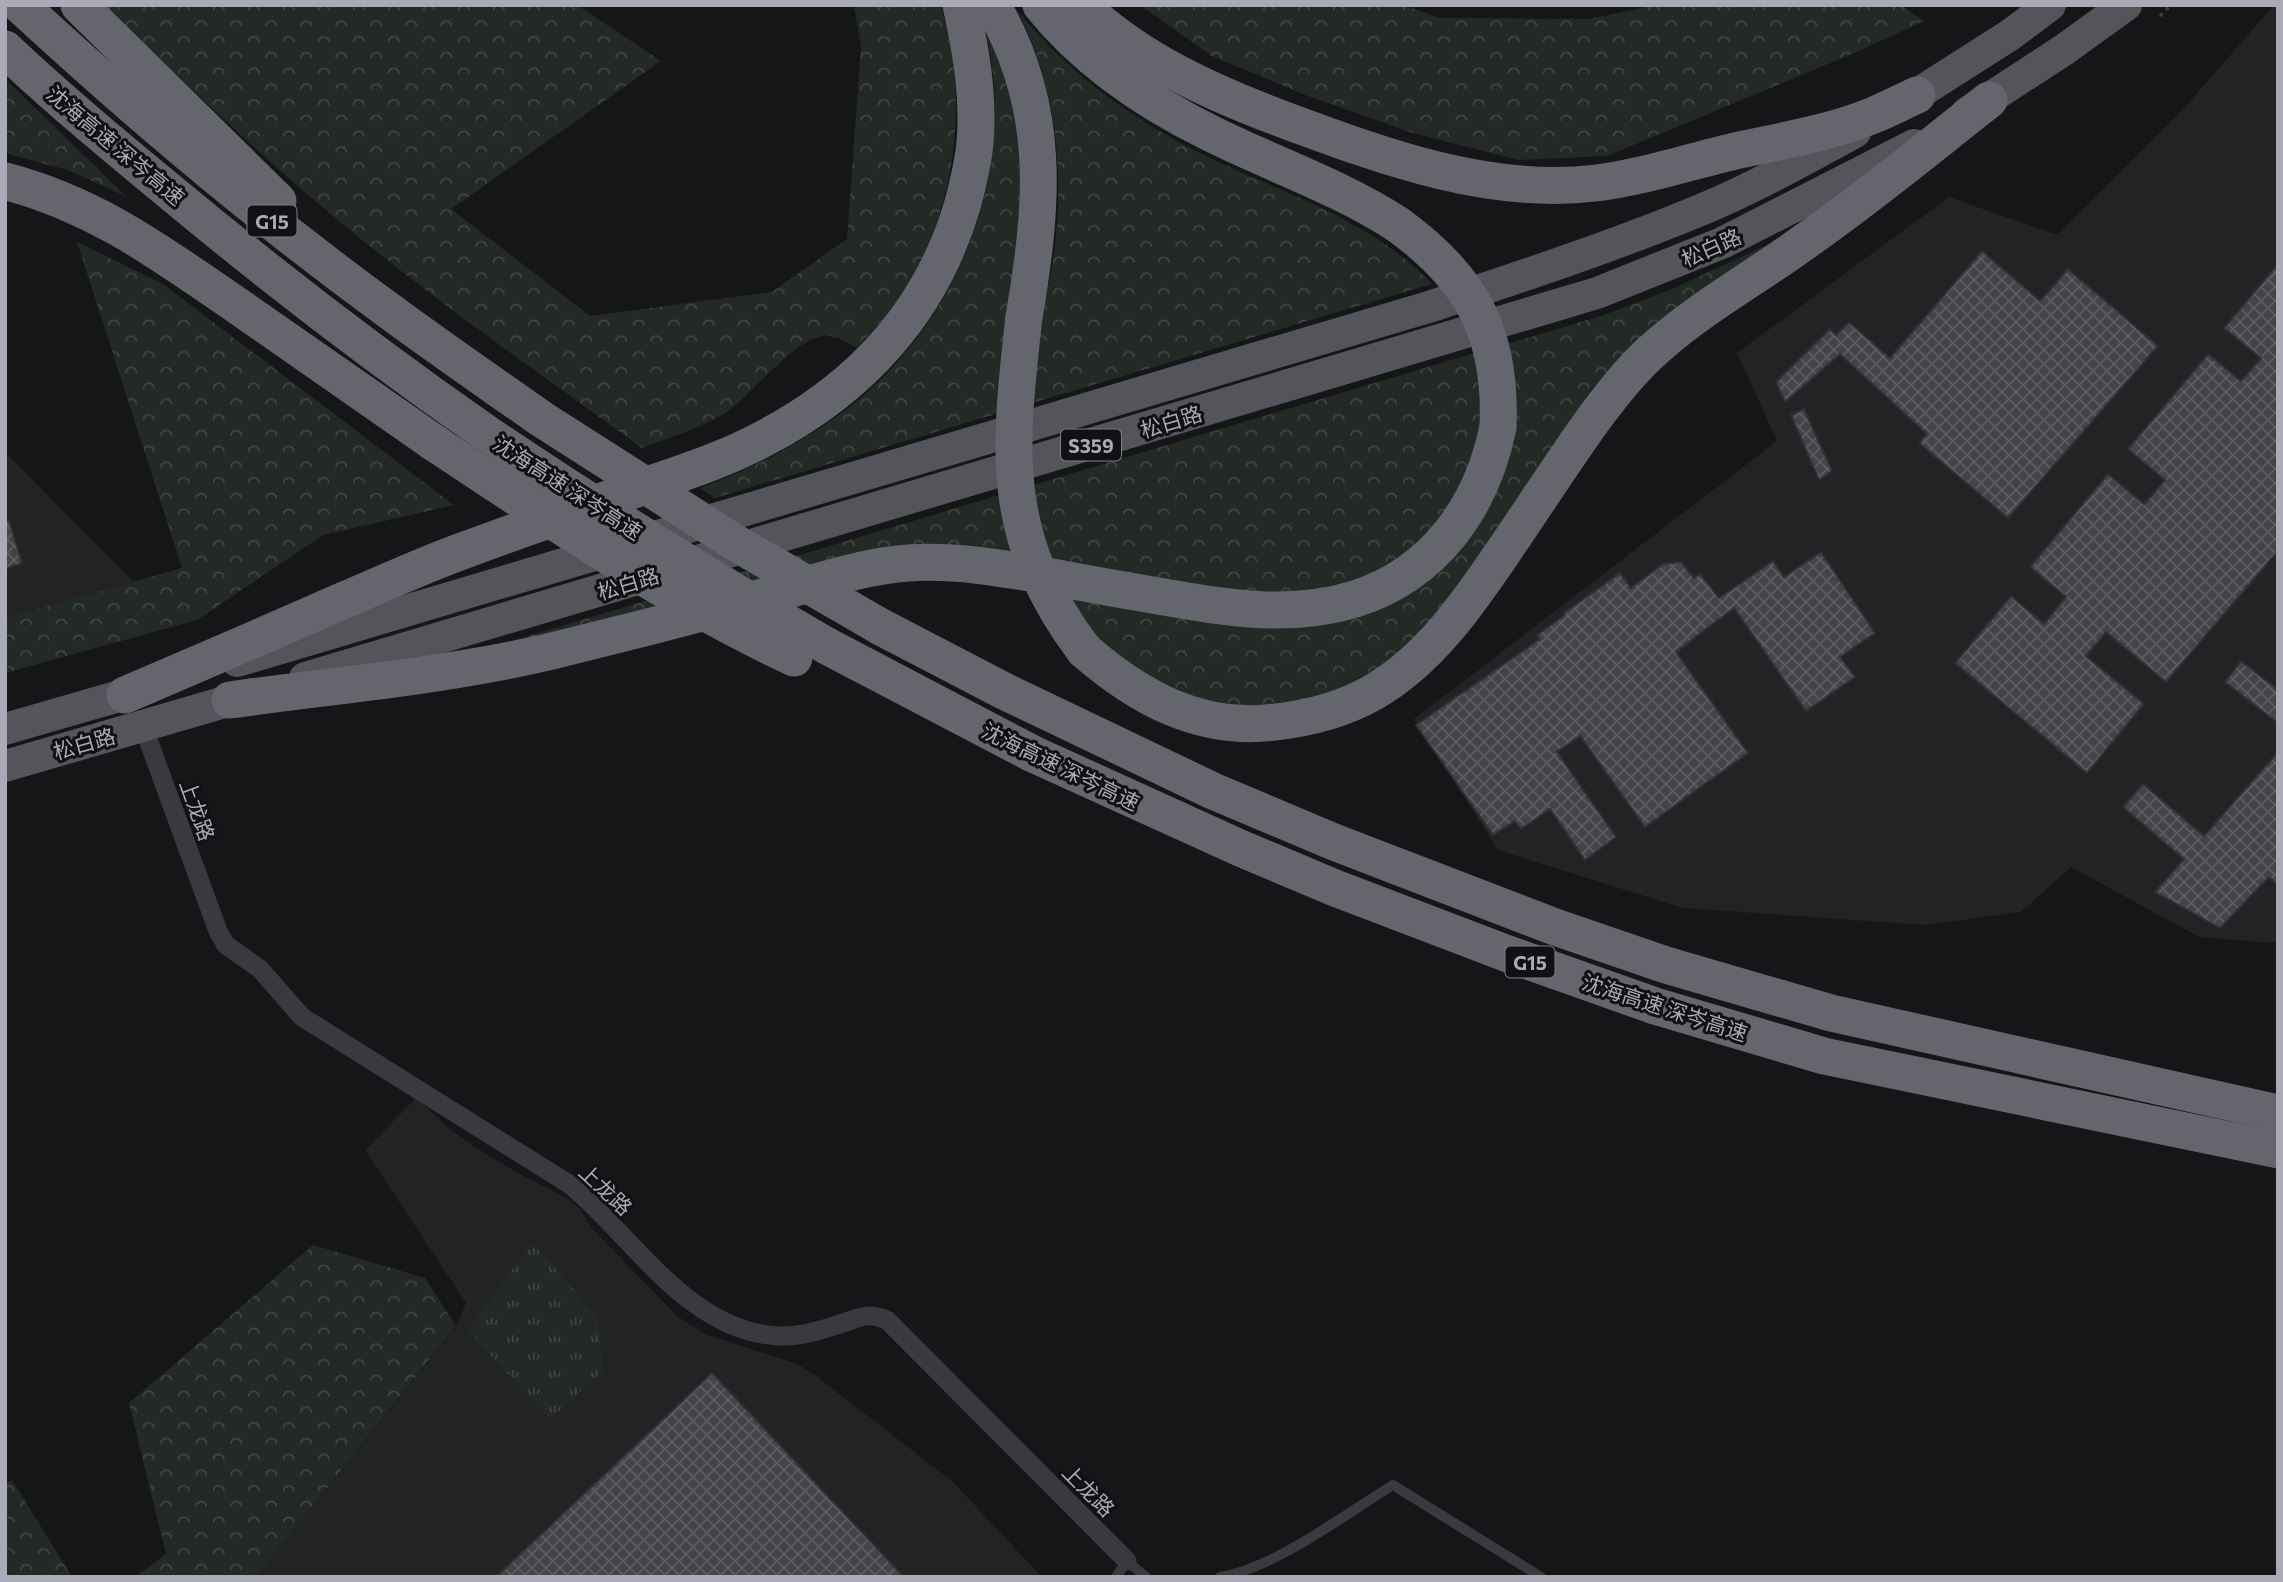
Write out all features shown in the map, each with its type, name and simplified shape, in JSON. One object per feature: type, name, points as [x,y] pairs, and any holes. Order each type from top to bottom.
[{"type":"highway","name":"沈海高速 深岑高速","points":[[20,5],[125,101],[209,170],[388,311],[540,418],[734,542],[881,627],[1004,691],[1213,791],[1386,863],[1555,927],[1666,965],[1831,1013],[2278,1113]]},
{"type":"highway","points":[[79,5],[388,311]]},
{"type":"highway","points":[[134,710],[463,550],[716,461],[762,440],[837,391],[873,359],[902,327],[937,271],[954,231],[973,156],[976,119],[972,58],[961,5]]},
{"type":"highway","points":[[992,5],[1011,40],[1025,80],[1034,118],[1039,159],[1036,234],[1014,416],[1018,508],[1026,546],[1041,583],[1060,618],[1084,650],[1111,674],[1142,695],[1176,710],[1250,726],[1334,711],[1374,692],[1408,667],[1466,605],[1601,409],[1657,346],[1722,296],[1770,267],[1821,231],[1989,100]]},
{"type":"highway","points":[[230,700],[498,662],[654,626],[864,569],[904,563],[979,565],[1199,603],[1290,611],[1322,608],[1359,598],[1397,580],[1430,555],[1460,523],[1481,486],[1493,454],[1498,427],[1500,392],[1490,340],[1464,287],[1447,265],[1425,244],[1397,224],[1333,189],[1212,134],[1169,111],[1126,83],[1084,50],[1041,5]]},
{"type":"highway","points":[[1081,5],[1137,49],[1224,97],[1366,149],[1443,172],[1494,182],[1543,185],[1595,183],[1655,172],[1826,130],[1872,116],[1917,95]]},
{"type":"highway","name":"沈海高速 深岑高速","points":[[5,49],[103,136],[233,244],[429,393],[580,497],[708,578],[811,652],[894,700],[1033,754],[1145,807],[1335,888],[1655,1006],[1824,1056],[2278,1150]]},
{"type":"highway","points":[[5,181],[61,199],[112,222],[154,248],[433,442],[633,572],[750,637],[811,652]]},
{"type":"main road","name":"松白路","points":[[5,766],[134,710],[1432,306],[1613,245],[1705,208],[1783,171],[1917,95],[2010,35],[2050,5]]},
{"type":"main road","name":"松白路","points":[[5,729],[134,710],[230,700],[1597,293],[1664,269],[1786,212],[1926,138],[1989,100],[2126,5]]},
{"type":"street","name":"上龙路","points":[[134,710],[226,945],[260,969],[302,1017],[569,1184],[595,1205],[670,1284],[704,1312],[745,1331],[780,1337],[814,1332],[872,1316],[887,1320],[1122,1569]]},
{"type":"lane","points":[[1220,1577],[1233,1575],[1272,1560],[1393,1485],[1541,1577]]},
{"type":"lane","points":[[1122,1569],[1146,1577]]},
{"type":"path","points":[[2160,16],[2171,5]]},
{"type":"shaded area","points":[[2274,5],[2278,5],[2278,941],[2272,943],[2199,937],[2071,867],[2021,912],[1925,925],[1683,908],[1498,850],[1414,719],[1777,441],[1737,353],[1949,197],[2057,235],[2178,115]]},
{"type":"shaded area","points":[[5,452],[134,582],[5,618]]},
{"type":"shaded area","points":[[416,1098],[451,1130],[478,1149],[567,1198],[579,1208],[591,1227],[677,1316],[705,1334],[797,1364],[815,1375],[952,1481],[1042,1577],[256,1577],[456,1327],[466,1303],[365,1150]]},
{"type":"green space","points":[[105,5],[577,5],[661,61],[451,209],[590,316],[772,292],[847,239],[861,47],[854,5],[941,5],[952,56],[956,96],[955,129],[945,196],[922,259],[905,289],[886,316],[857,348],[832,336],[811,340],[798,347],[722,415],[642,448],[462,317],[323,208],[259,152]]},
{"type":"green space","points":[[1140,5],[1403,5],[1440,18],[1589,19],[1656,5],[1901,5],[1924,21],[1852,54],[1607,156],[1518,160],[1413,133],[1308,96],[1212,56]]},
{"type":"green space","points":[[1018,11],[1079,74],[1150,125],[1202,154],[1353,224],[1408,261],[1432,284],[1029,404],[1036,340],[1051,274],[1056,234],[1058,169],[1050,104],[1042,72]]},
{"type":"green space","points":[[987,36],[1005,81],[1016,127],[1019,174],[1014,271],[996,414],[715,498],[700,488],[751,467],[801,440],[825,425],[869,390],[918,336],[943,298],[964,258],[990,171],[994,81]]},
{"type":"green space","points":[[5,79],[127,197],[68,170],[5,153]]},
{"type":"green space","points":[[1810,225],[1714,284],[1477,564],[1427,628],[1368,678],[1300,704],[1225,707],[1155,685],[1095,640],[1063,594],[1197,618],[1441,567],[1507,344],[1604,315],[1672,289]]},
{"type":"green space","points":[[77,242],[163,284],[454,505],[323,535],[197,620],[5,673],[5,618],[182,568]]},
{"type":"green space","points":[[1478,352],[1485,392],[1478,450],[1448,515],[1390,568],[1319,594],[1248,594],[981,550],[485,649]]},
{"type":"green space","points":[[533,1243],[598,1318],[603,1371],[550,1419],[468,1331]]},
{"type":"green space","points":[[313,1245],[425,1278],[456,1326],[256,1577],[135,1577],[166,1554],[129,1403]]},
{"type":"green space","points":[[12,1480],[72,1577],[5,1577],[5,1484]]},
{"type":"building","points":[[1982,251],[2040,301],[2068,269],[2158,346],[2008,518],[1919,443],[1927,434],[1840,354],[1785,402],[1776,382],[1830,329],[1836,335],[1849,322],[1890,358]]},
{"type":"building","points":[[2278,264],[2278,551],[2166,682],[2106,632],[2086,656],[2144,704],[2087,773],[1955,663],[2011,596],[2044,624],[2066,597],[2030,567],[2108,474],[2144,504],[2165,480],[2128,449],[2208,354],[2241,381],[2261,358],[2224,328]]},
{"type":"building","points":[[1804,409],[1832,471],[1819,480],[1791,415]]},
{"type":"building","points":[[9,521],[22,563],[5,569],[5,522]]},
{"type":"building","points":[[1821,552],[1875,633],[1840,657],[1855,677],[1806,711],[1734,608],[1676,652],[1748,753],[1645,827],[1580,736],[1557,752],[1616,837],[1585,860],[1550,809],[1521,829],[1515,821],[1493,835],[1416,725],[1540,639],[1537,635],[1620,573],[1631,588],[1663,564],[1681,562],[1694,578],[1700,574],[1719,598],[1773,561],[1784,577]]},
{"type":"building","points":[[2241,661],[2278,690],[2278,723],[2225,682]]},
{"type":"building","points":[[2278,752],[2278,885],[2269,877],[2220,928],[2155,892],[2184,859],[2123,807],[2143,784],[2204,836]]},
{"type":"building","points":[[712,1373],[904,1577],[496,1577]]}]
